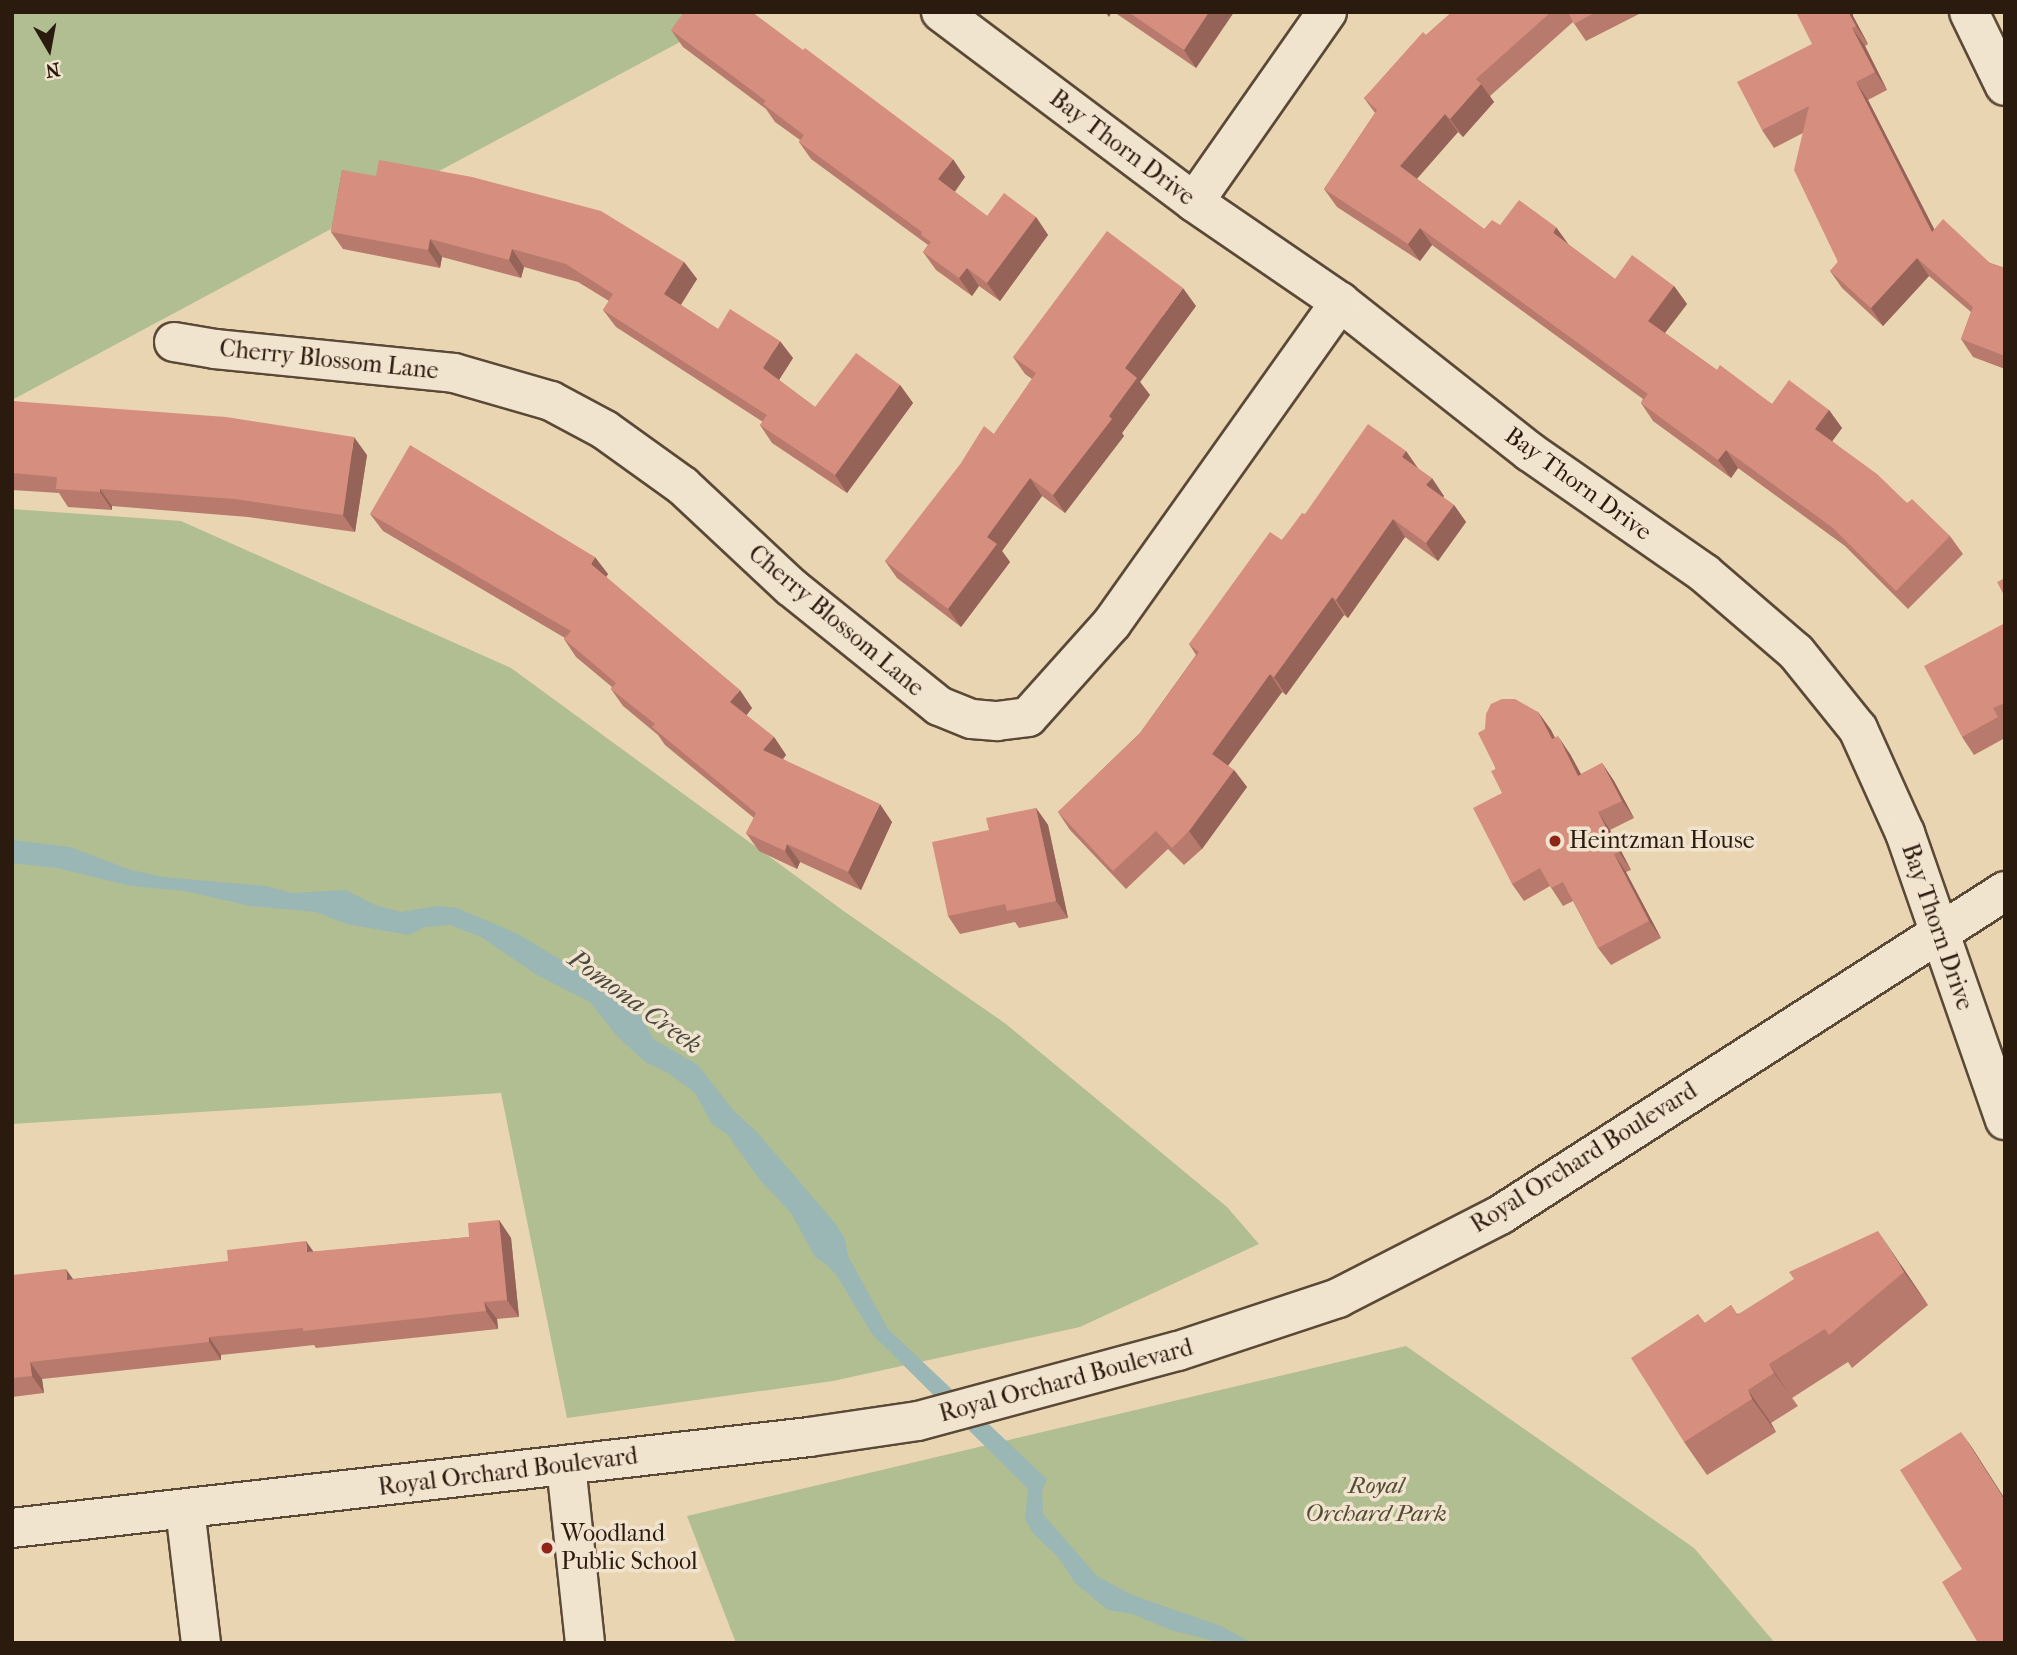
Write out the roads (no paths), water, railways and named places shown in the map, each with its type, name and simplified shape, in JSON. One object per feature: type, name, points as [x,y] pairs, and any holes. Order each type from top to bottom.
[{"type":"street","name":"Bay Thorn Drive","points":[[941,12],[1194,202],[1340,302],[1530,452],[1704,573],[1796,652],[1858,729],[1905,833],[2005,1120]]},
{"type":"street","points":[[1194,202],[1327,12]]},
{"type":"street","points":[[1969,12],[2005,86]]},
{"type":"street","name":"Cherry Blossom Lane","points":[[174,342],[215,349],[454,373],[551,401],[605,430],[682,486],[791,587],[939,706],[972,719],[998,721],[1028,716],[1112,623],[1340,302]]},
{"type":"street","name":"Royal Orchard Boulevard","points":[[12,1528],[566,1465],[918,1421],[1178,1351],[1338,1298],[1500,1215],[2005,891]]},
{"type":"street","points":[[566,1465],[585,1643]]},
{"type":"street","points":[[186,1509],[201,1643]]},
{"type":"water","points":[[12,840],[70,847],[131,870],[163,877],[266,886],[292,893],[346,890],[375,905],[401,912],[437,906],[457,908],[518,934],[571,966],[641,1015],[653,1039],[698,1065],[733,1110],[756,1131],[835,1223],[845,1239],[848,1256],[888,1329],[1047,1479],[1042,1491],[1043,1514],[1097,1576],[1132,1595],[1221,1626],[1252,1643],[1223,1643],[1170,1630],[1133,1614],[1108,1610],[1076,1584],[1058,1557],[1033,1533],[1025,1519],[1028,1489],[872,1334],[837,1276],[815,1257],[791,1213],[760,1180],[727,1134],[712,1124],[695,1093],[668,1073],[645,1062],[616,1035],[590,1002],[537,975],[481,937],[450,925],[425,927],[409,935],[346,924],[316,912],[250,906],[185,891],[131,886],[57,868],[12,863]]},
{"type":"place","name":"Heintzman House","points":[[1555,841]]},
{"type":"place","name":"Woodland Public School","points":[[547,1548]]},
{"type":"water label","name":"Pomona Creek","points":[[635,1002]]},
{"type":"park label","name":"Royal Orchard Park","points":[[1376,1500]]}]
